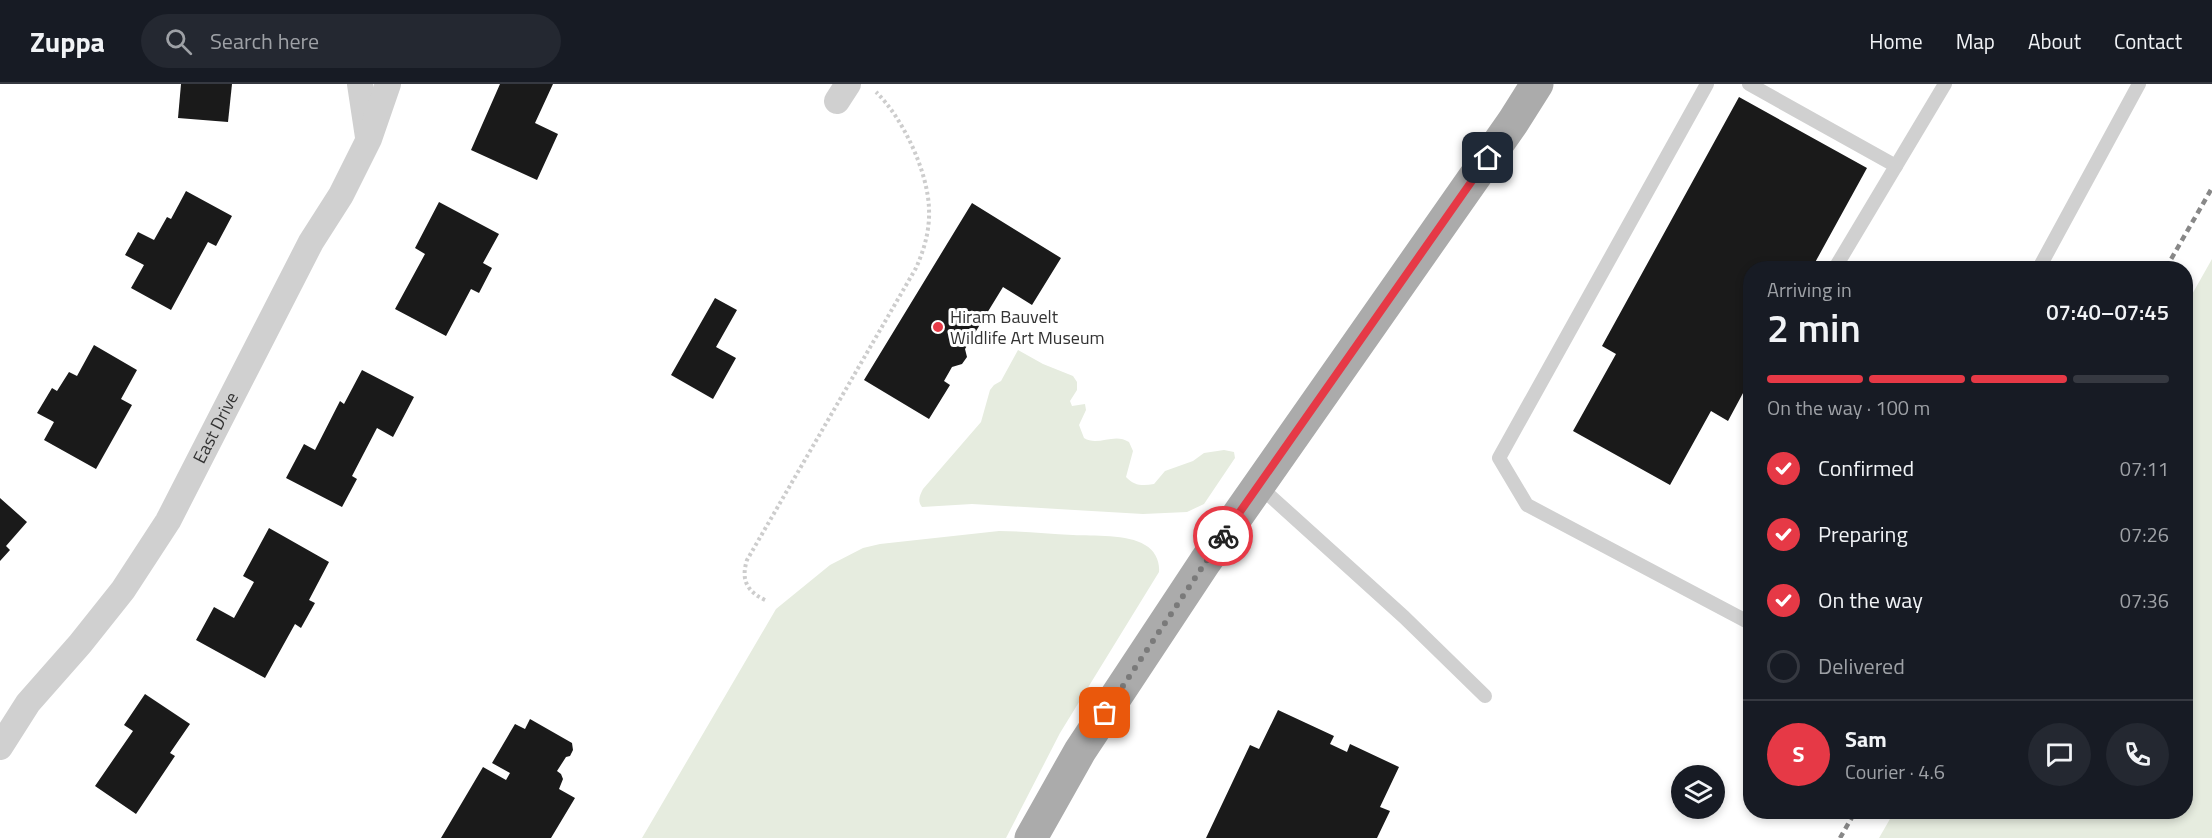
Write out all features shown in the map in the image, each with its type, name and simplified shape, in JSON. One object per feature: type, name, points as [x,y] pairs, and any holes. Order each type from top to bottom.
[{"type":"main road","points":[[1031,838],[1080,751],[1258,485],[1513,122],[1537,84]]},
{"type":"street","points":[[360,84],[369,139]]},
{"type":"street","name":"East Drive","points":[[0,747],[28,703],[80,644],[123,590],[168,521],[311,242],[341,195],[369,139],[388,84]]},
{"type":"lane","points":[[1707,84],[1499,458],[1527,505],[1743,619]]},
{"type":"lane","points":[[1749,84],[1896,166]]},
{"type":"lane","points":[[1839,261],[1945,84]]},
{"type":"lane","points":[[2043,261],[2139,84]]},
{"type":"lane","points":[[1258,485],[1404,617],[1485,696]]},
{"type":"path","points":[[765,600],[748,590],[744,581],[747,560],[916,268],[927,236],[929,207],[921,171],[906,135],[892,111],[852,91]]},
{"type":"shaded area","points":[[2212,259],[2212,838],[1879,838],[1890,819],[2193,819],[2193,293]]},
{"type":"shaded area","points":[[1018,350],[1043,364],[1073,376],[1077,382],[1077,390],[1070,401],[1072,406],[1085,404],[1086,410],[1079,425],[1084,438],[1095,441],[1118,438],[1129,442],[1133,451],[1126,477],[1135,484],[1154,484],[1165,471],[1193,461],[1204,453],[1224,450],[1234,452],[1235,458],[1204,504],[1187,512],[1143,514],[972,504],[922,507],[919,500],[923,489],[981,422],[990,390],[1001,381]]},
{"type":"shaded area","points":[[999,531],[1110,536],[1138,541],[1152,550],[1158,560],[1159,568],[1159,572],[1060,733],[1006,838],[642,838],[776,609],[830,565],[863,548],[880,544]]},
{"type":"building","points":[[181,84],[232,84],[228,122],[178,118]]},
{"type":"building","points":[[500,84],[553,84],[535,123],[558,134],[537,180],[471,150]]},
{"type":"building","points":[[1739,97],[1867,168],[1816,261],[1743,261],[1743,393],[1728,421],[1711,411],[1670,485],[1573,431],[1616,354],[1602,346]]},
{"type":"building","points":[[186,191],[232,216],[216,246],[208,242],[171,310],[131,288],[144,265],[125,255],[138,232],[154,240],[167,217],[171,219]]},
{"type":"building","points":[[439,202],[499,234],[483,263],[492,268],[479,293],[471,289],[446,336],[395,309],[425,254],[415,248]]},
{"type":"building","name":"Hiram Bauvelt Wildlife Art Museum","points":[[972,203],[1061,258],[1032,305],[1003,287],[965,349],[967,357],[962,364],[952,367],[944,381],[950,385],[929,419],[864,380]]},
{"type":"building","points":[[715,298],[737,310],[716,347],[736,358],[713,399],[671,375]]},
{"type":"building","points":[[94,345],[137,370],[121,399],[132,405],[96,469],[44,440],[54,422],[37,413],[52,388],[57,391],[69,372],[77,376]]},
{"type":"building","points":[[362,370],[414,397],[393,437],[377,428],[352,476],[357,479],[342,507],[286,478],[304,444],[315,450],[340,401],[344,404]]},
{"type":"building","points":[[0,498],[27,522],[6,546],[10,550],[0,561]]},
{"type":"building","points":[[269,528],[329,562],[309,600],[315,603],[301,628],[295,624],[265,678],[196,640],[214,607],[234,618],[254,582],[243,576]]},
{"type":"building","points":[[145,694],[190,724],[170,753],[175,756],[136,814],[95,786],[133,731],[124,725]]},
{"type":"building","points":[[1278,710],[1334,736],[1330,744],[1347,752],[1350,744],[1399,767],[1380,807],[1390,811],[1377,838],[1206,838],[1250,745],[1259,749]]},
{"type":"building","points":[[530,719],[572,743],[573,750],[570,756],[566,757],[557,771],[563,779],[559,789],[575,798],[551,838],[441,838],[483,767],[506,780],[510,773],[492,763],[515,724],[525,729]]},
{"type":"railway","points":[[2170,261],[2212,188]]},
{"type":"railway","points":[[1840,838],[1851,819]]},
{"type":"way so far","points":[[1105,713],[1223,536]]},
{"type":"place","name":"Hiram Bauvelt Wildlife Art Museum","points":[[938,327]]},
{"type":"route","points":[[1223,536],[1488,158]]}]
